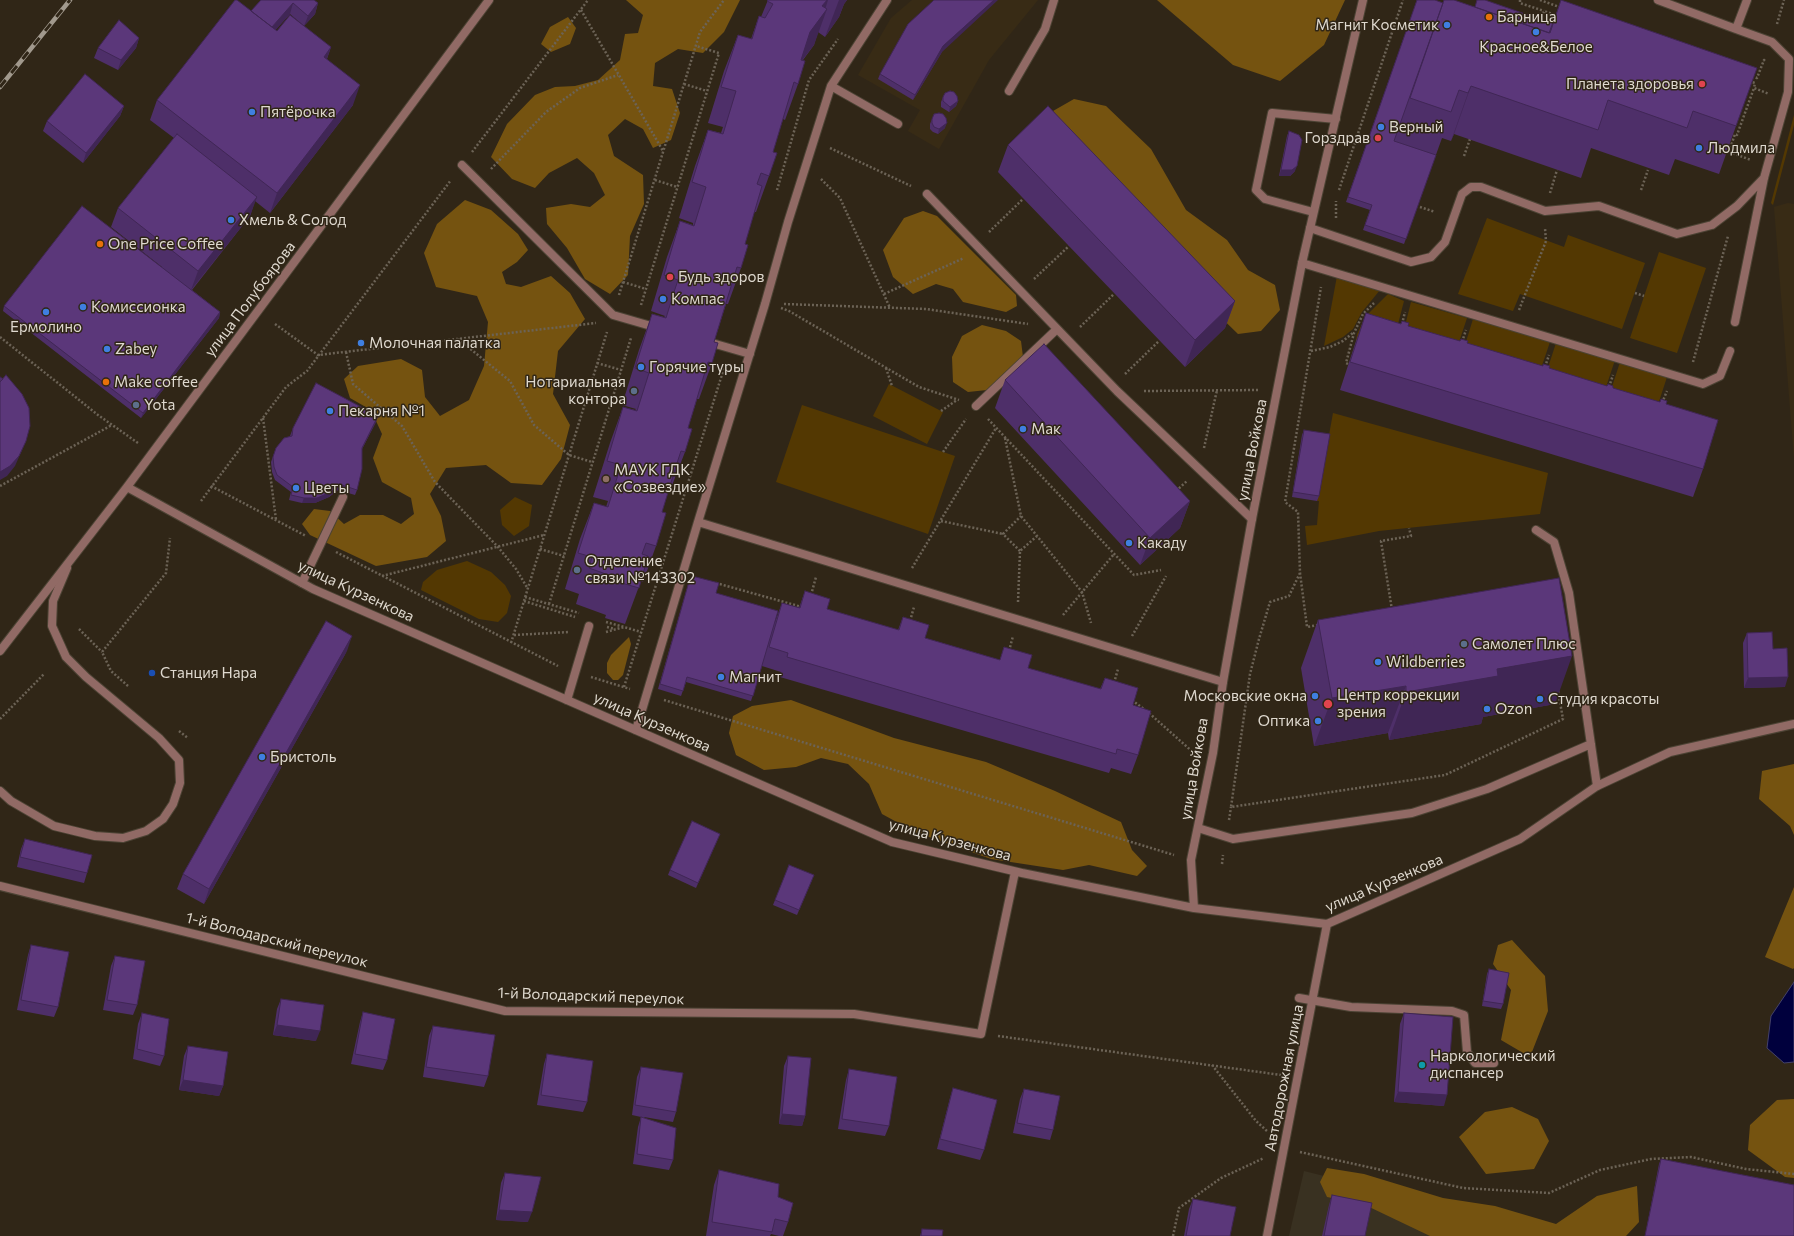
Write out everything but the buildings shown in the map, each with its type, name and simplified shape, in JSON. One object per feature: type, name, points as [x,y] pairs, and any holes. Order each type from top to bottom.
[{"type":"street","name":"улица Полубоярова","points":[[0,651],[127,487],[489,0]]},
{"type":"street","points":[[636,730],[806,164],[831,86],[887,0]]},
{"type":"street","points":[[1008,91],[1045,29],[1054,0]]},
{"type":"street","name":"улица Войкова","points":[[1194,908],[1191,860],[1210,767],[1222,682],[1252,519],[1302,263],[1363,0]]},
{"type":"street","points":[[1658,0],[1772,42],[1789,59],[1788,92],[1764,178],[1735,322]]},
{"type":"street","points":[[1736,29],[1747,0]]},
{"type":"street","points":[[831,86],[898,124]]},
{"type":"street","points":[[1313,212],[1265,199],[1256,190],[1272,113],[1336,119]]},
{"type":"street","points":[[462,165],[613,315],[661,328]]},
{"type":"street","points":[[1310,228],[1411,262],[1431,257],[1445,242],[1462,194],[1471,187],[1481,187],[1544,211],[1599,206],[1677,234],[1712,225],[1737,206],[1764,178]]},
{"type":"street","points":[[928,194],[978,248],[1115,389],[1252,519]]},
{"type":"street","points":[[1302,263],[1703,384],[1720,376],[1730,351]]},
{"type":"street","points":[[976,406],[1056,329]]},
{"type":"street","points":[[712,343],[750,354]]},
{"type":"street","name":"улица Курзенкова","points":[[127,487],[302,583],[892,842],[1015,872],[1194,908],[1327,924],[1520,839],[1597,786],[1670,752],[1794,724]]},
{"type":"street","points":[[302,583],[343,497]]},
{"type":"street","points":[[698,522],[1222,682]]},
{"type":"street","points":[[1536,530],[1554,542],[1568,593],[1597,786]]},
{"type":"street","points":[[0,791],[11,801],[54,826],[95,836],[123,838],[146,831],[163,819],[173,804],[180,783],[179,760],[158,738],[86,677],[66,658],[52,626],[53,601],[63,575],[77,552]]},
{"type":"street","points":[[567,700],[588,631]]},
{"type":"street","points":[[1198,828],[1233,839],[1412,813],[1487,789],[1591,744]]},
{"type":"street","points":[[981,1034],[1015,872]]},
{"type":"street","name":"1-й Володарский переулок","points":[[0,886],[505,1011],[854,1014],[981,1034]]},
{"type":"street","name":"Автодорожная улица","points":[[1267,1236],[1314,1001],[1327,924]]},
{"type":"street","points":[[1299,998],[1351,1007],[1452,1011],[1464,1015],[1467,1052],[1475,1063],[1494,1063]]},
{"type":"path","points":[[201,502],[211,486],[286,387],[307,371],[588,0]]},
{"type":"path","points":[[1339,191],[1404,0]]},
{"type":"path","points":[[1520,0],[1520,3],[1559,16]]},
{"type":"path","points":[[1540,0],[1569,10]]},
{"type":"path","points":[[1772,42],[1784,0]]},
{"type":"path","points":[[580,10],[664,151]]},
{"type":"path","points":[[1534,20],[1541,22],[1544,11]]},
{"type":"path","points":[[641,307],[719,53],[696,46]]},
{"type":"path","points":[[1751,76],[1757,78],[1764,60],[1768,62]]},
{"type":"path","points":[[478,182],[546,112],[580,88],[618,75]]},
{"type":"path","points":[[1745,80],[1756,83],[1737,135],[1735,134],[1728,152],[1752,160]]},
{"type":"path","points":[[684,84],[707,91]]},
{"type":"path","points":[[1754,88],[1770,94]]},
{"type":"path","points":[[794,130],[928,194]]},
{"type":"path","points":[[1464,156],[1470,140]]},
{"type":"path","points":[[806,164],[840,198],[890,308]]},
{"type":"path","points":[[1552,187],[1557,170]]},
{"type":"path","points":[[1641,190],[1648,170]]},
{"type":"path","points":[[655,180],[678,187]]},
{"type":"path","points":[[884,294],[978,248],[1023,199]]},
{"type":"path","points":[[1688,380],[1737,206]]},
{"type":"path","points":[[1420,207],[1435,212]]},
{"type":"path","points":[[1513,327],[1546,241]]},
{"type":"path","points":[[1021,292],[1069,246]]},
{"type":"path","points":[[1323,624],[1308,626],[1300,573],[1298,512],[1285,502],[1324,269]]},
{"type":"path","points":[[623,282],[646,289]]},
{"type":"path","points":[[1348,364],[1346,363],[1354,333],[1364,314],[1387,289]]},
{"type":"path","points":[[1635,293],[1644,296]]},
{"type":"path","points":[[1066,339],[1114,294]]},
{"type":"path","points":[[1401,326],[1409,296]]},
{"type":"path","points":[[765,304],[890,308],[949,312],[1056,329]]},
{"type":"path","points":[[765,304],[789,311],[919,387],[976,406],[1134,575],[1161,570]]},
{"type":"path","points":[[1462,345],[1471,314]]},
{"type":"path","points":[[275,324],[318,355],[603,322]]},
{"type":"path","points":[[1311,351],[1330,347],[1343,341],[1354,333]]},
{"type":"path","points":[[525,597],[549,604],[632,335]]},
{"type":"path","points":[[0,337],[112,425],[138,443]]},
{"type":"path","points":[[458,339],[510,381],[534,424],[569,455],[593,462]]},
{"type":"path","points":[[1543,373],[1554,339]]},
{"type":"path","points":[[1115,389],[1159,341]]},
{"type":"path","points":[[624,687],[730,349]]},
{"type":"path","points":[[346,352],[353,384],[402,426],[435,482],[498,547],[516,570],[528,589]]},
{"type":"path","points":[[1608,389],[1618,359]]},
{"type":"path","points":[[598,363],[621,370]]},
{"type":"path","points":[[886,368],[892,386]]},
{"type":"path","points":[[1662,405],[1672,375]]},
{"type":"path","points":[[1115,389],[1266,390]]},
{"type":"path","points":[[1171,495],[1200,470],[1217,390]]},
{"type":"path","points":[[941,411],[957,400]]},
{"type":"path","points":[[943,452],[976,406]]},
{"type":"path","points":[[263,417],[276,520]]},
{"type":"path","points":[[0,486],[112,425]]},
{"type":"path","points":[[903,584],[996,428]]},
{"type":"path","points":[[1005,438],[1021,516],[1082,592],[1098,644]]},
{"type":"path","points":[[211,486],[550,663],[647,695],[1174,855]]},
{"type":"path","points":[[1003,534],[1021,516]]},
{"type":"path","points":[[941,521],[1003,534],[1020,551],[1018,619],[1008,657]]},
{"type":"path","points":[[1393,614],[1381,541],[1411,536],[1409,528]]},
{"type":"path","points":[[382,576],[544,535]]},
{"type":"path","points":[[1020,551],[1037,536]]},
{"type":"path","points":[[102,652],[166,573],[170,538]]},
{"type":"path","points":[[540,549],[564,556]]},
{"type":"path","points":[[1051,630],[1114,554]]},
{"type":"path","points":[[809,602],[821,560]]},
{"type":"path","points":[[1300,573],[1289,596],[1270,602],[1258,639],[1250,674],[1231,807],[1445,775],[1563,719],[1558,690]]},
{"type":"path","points":[[710,581],[807,609]]},
{"type":"path","points":[[910,623],[919,590]]},
{"type":"path","points":[[524,601],[577,618]]},
{"type":"path","points":[[609,622],[641,632]]},
{"type":"path","points":[[600,625],[615,629]]},
{"type":"path","points":[[514,635],[588,631],[624,627]]},
{"type":"path","points":[[79,629],[102,652],[111,671],[128,686]]},
{"type":"path","points":[[0,719],[44,674]]},
{"type":"path","points":[[1129,700],[1135,701],[1210,767]]},
{"type":"path","points":[[176,728],[188,738]]},
{"type":"path","points":[[981,1034],[1299,1077]]},
{"type":"path","points":[[1212,1065],[1256,1121],[1285,1149],[1463,1188],[1548,1193],[1600,1170],[1651,1159],[1691,1157],[1746,1170],[1794,1174]]},
{"type":"path","points":[[1173,1236],[1179,1208],[1221,1178],[1285,1149]]},
{"type":"shaded area","points":[[626,0],[740,0],[724,32],[703,53],[678,49],[655,63],[653,86],[672,89],[680,113],[671,140],[653,148],[643,129],[625,119],[608,135],[614,156],[643,175],[644,204],[630,236],[628,275],[610,294],[585,279],[567,248],[547,224],[546,208],[571,204],[590,207],[605,195],[594,173],[577,158],[549,173],[535,188],[512,179],[491,157],[507,124],[535,95],[555,87],[575,86],[598,80],[620,60],[625,34],[638,33],[643,15]]},
{"type":"shaded area","points":[[912,0],[1038,0],[989,60],[939,149],[908,131],[920,110],[858,75],[891,18]]},
{"type":"shaded area","points":[[1157,0],[1345,0],[1324,45],[1280,81],[1233,65]]},
{"type":"shaded area","points":[[568,17],[576,28],[570,44],[551,52],[541,44],[550,27]]},
{"type":"shaded area","points":[[1074,99],[1106,106],[1151,149],[1186,210],[1227,240],[1248,270],[1275,285],[1280,310],[1261,331],[1238,334],[1197,294],[1053,111]]},
{"type":"shaded area","points":[[1794,115],[1794,125],[1773,205],[1771,203]]},
{"type":"shaded area","points":[[465,200],[491,210],[518,234],[528,250],[517,262],[502,272],[506,284],[521,287],[551,276],[570,293],[585,319],[558,351],[553,394],[570,425],[561,459],[542,485],[511,483],[486,465],[446,468],[430,494],[441,516],[446,541],[427,557],[376,566],[310,535],[302,524],[314,509],[330,511],[344,524],[360,515],[383,515],[401,524],[414,514],[411,498],[382,482],[373,458],[382,434],[371,410],[350,398],[344,379],[358,366],[401,359],[422,370],[425,397],[440,416],[469,400],[484,366],[488,322],[477,296],[436,287],[424,253],[437,224]]},
{"type":"shaded area","points":[[1788,203],[1794,204],[1794,459],[1774,207]]},
{"type":"shaded area","points":[[923,211],[937,216],[1016,295],[1017,306],[1006,312],[963,302],[953,289],[936,284],[913,294],[893,277],[883,250],[904,218]]},
{"type":"shaded area","points":[[1487,218],[1564,247],[1568,235],[1645,263],[1622,329],[1520,294],[1513,311],[1458,294]]},
{"type":"shaded area","points":[[1659,252],[1706,268],[1677,353],[1630,338]]},
{"type":"shaded area","points":[[1337,276],[1380,290],[1362,312],[1353,329],[1343,337],[1324,346]]},
{"type":"shaded area","points":[[1388,294],[1404,301],[1391,351],[1356,341],[1357,334],[1366,316]]},
{"type":"shaded area","points":[[1411,302],[1467,318],[1450,369],[1399,350]]},
{"type":"shaded area","points":[[1473,319],[1550,342],[1533,392],[1457,371]]},
{"type":"shaded area","points":[[982,325],[1006,331],[1021,341],[1023,357],[987,390],[968,392],[953,382],[952,357],[962,336]]},
{"type":"shaded area","points":[[1556,343],[1615,360],[1598,411],[1539,395]]},
{"type":"shaded area","points":[[1620,362],[1667,377],[1651,426],[1603,415]]},
{"type":"shaded area","points":[[889,384],[943,412],[927,444],[873,416]]},
{"type":"shaded area","points":[[802,405],[955,456],[928,534],[776,482]]},
{"type":"shaded area","points":[[1333,413],[1548,473],[1540,514],[1379,531],[1307,545],[1305,526],[1317,525],[1319,501],[1317,501]]},
{"type":"shaded area","points":[[515,497],[532,505],[529,526],[514,536],[502,525],[500,510]]},
{"type":"shaded area","points":[[467,561],[491,572],[505,585],[511,596],[507,613],[498,622],[479,619],[421,590],[423,582],[437,570]]},
{"type":"shaded area","points":[[629,637],[631,644],[623,675],[618,680],[613,680],[607,673],[607,663],[611,655]]},
{"type":"shaded area","points":[[791,700],[894,738],[986,762],[1055,791],[1121,822],[1132,850],[1147,866],[1137,876],[1089,865],[1063,870],[991,859],[915,832],[882,814],[869,784],[848,764],[821,758],[796,767],[764,770],[736,755],[729,733],[733,716],[752,706]]},
{"type":"shaded area","points":[[1794,764],[1794,835],[1790,826],[1759,799],[1762,771]]},
{"type":"shaded area","points":[[1794,887],[1794,968],[1793,969],[1765,957]]},
{"type":"shaded area","points":[[1512,940],[1545,976],[1548,1011],[1530,1057],[1501,1040],[1511,990],[1493,964],[1498,945]]},
{"type":"shaded area","points":[[1794,982],[1794,1062],[1784,1063],[1767,1048],[1771,1016]]},
{"type":"shaded area","points":[[1794,1099],[1794,1178],[1785,1177],[1748,1150],[1750,1125],[1777,1100]]},
{"type":"shaded area","points":[[1512,1107],[1538,1119],[1549,1141],[1534,1169],[1486,1174],[1459,1137],[1485,1112]]},
{"type":"shaded area","points":[[1327,1168],[1364,1174],[1443,1198],[1495,1206],[1556,1224],[1597,1196],[1637,1186],[1639,1222],[1626,1236],[1430,1236],[1363,1204],[1327,1197],[1320,1182]]},
{"type":"shaded area","points":[[1304,1171],[1483,1216],[1482,1236],[1289,1236]]},
{"type":"railway","points":[[0,87],[70,0]]},
{"type":"place","name":"Барница","points":[[1489,17]]},
{"type":"place","name":"Магнит Косметик","points":[[1447,25]]},
{"type":"place","name":"Красное&Белое","points":[[1536,32]]},
{"type":"place","name":"Планета здоровья","points":[[1702,84]]},
{"type":"place","name":"Пятёрочка","points":[[252,112]]},
{"type":"place","name":"Верный","points":[[1381,127]]},
{"type":"place","name":"Горздрав","points":[[1378,138]]},
{"type":"place","name":"Людмила","points":[[1699,148]]},
{"type":"place","name":"Хмель & Солод","points":[[231,220]]},
{"type":"place","name":"One Price Coffee","points":[[100,244]]},
{"type":"place","name":"Будь здоров","points":[[670,277]]},
{"type":"place","name":"Компас","points":[[663,299]]},
{"type":"place","name":"Комиссионка","points":[[83,307]]},
{"type":"place","name":"Ермолино","points":[[46,312]]},
{"type":"place","name":"Молочная палатка","points":[[361,343]]},
{"type":"place","name":"Zabey","points":[[107,349]]},
{"type":"place","name":"Горячие туры","points":[[641,367]]},
{"type":"place","name":"Make coffee","points":[[106,382]]},
{"type":"place","name":"Нотариальная контора","points":[[634,391]]},
{"type":"place","name":"Yota","points":[[136,405]]},
{"type":"place","name":"Пекарня №1","points":[[330,411]]},
{"type":"place","name":"Мак","points":[[1023,429]]},
{"type":"place","name":"МАУК ГДК «Созвездие»","points":[[606,479]]},
{"type":"place","name":"Цветы","points":[[296,488]]},
{"type":"place","name":"Какаду","points":[[1129,543]]},
{"type":"place","name":"Отделение связи №143302","points":[[577,570]]},
{"type":"place","name":"Самолет Плюс","points":[[1464,644]]},
{"type":"place","name":"Wildberries","points":[[1378,662]]},
{"type":"place","name":"Станция Нара","points":[[152,673]]},
{"type":"place","name":"Магнит","points":[[721,677]]},
{"type":"place","name":"Московские окна","points":[[1315,696]]},
{"type":"place","name":"Студия красоты","points":[[1540,699]]},
{"type":"place","name":"Центр коррекции зрения","points":[[1328,704]]},
{"type":"place","name":"Ozon","points":[[1487,709]]},
{"type":"place","name":"Оптика","points":[[1318,721]]},
{"type":"place","name":"Бристоль","points":[[262,757]]},
{"type":"place","name":"Наркологический диспансер","points":[[1422,1065]]}]
